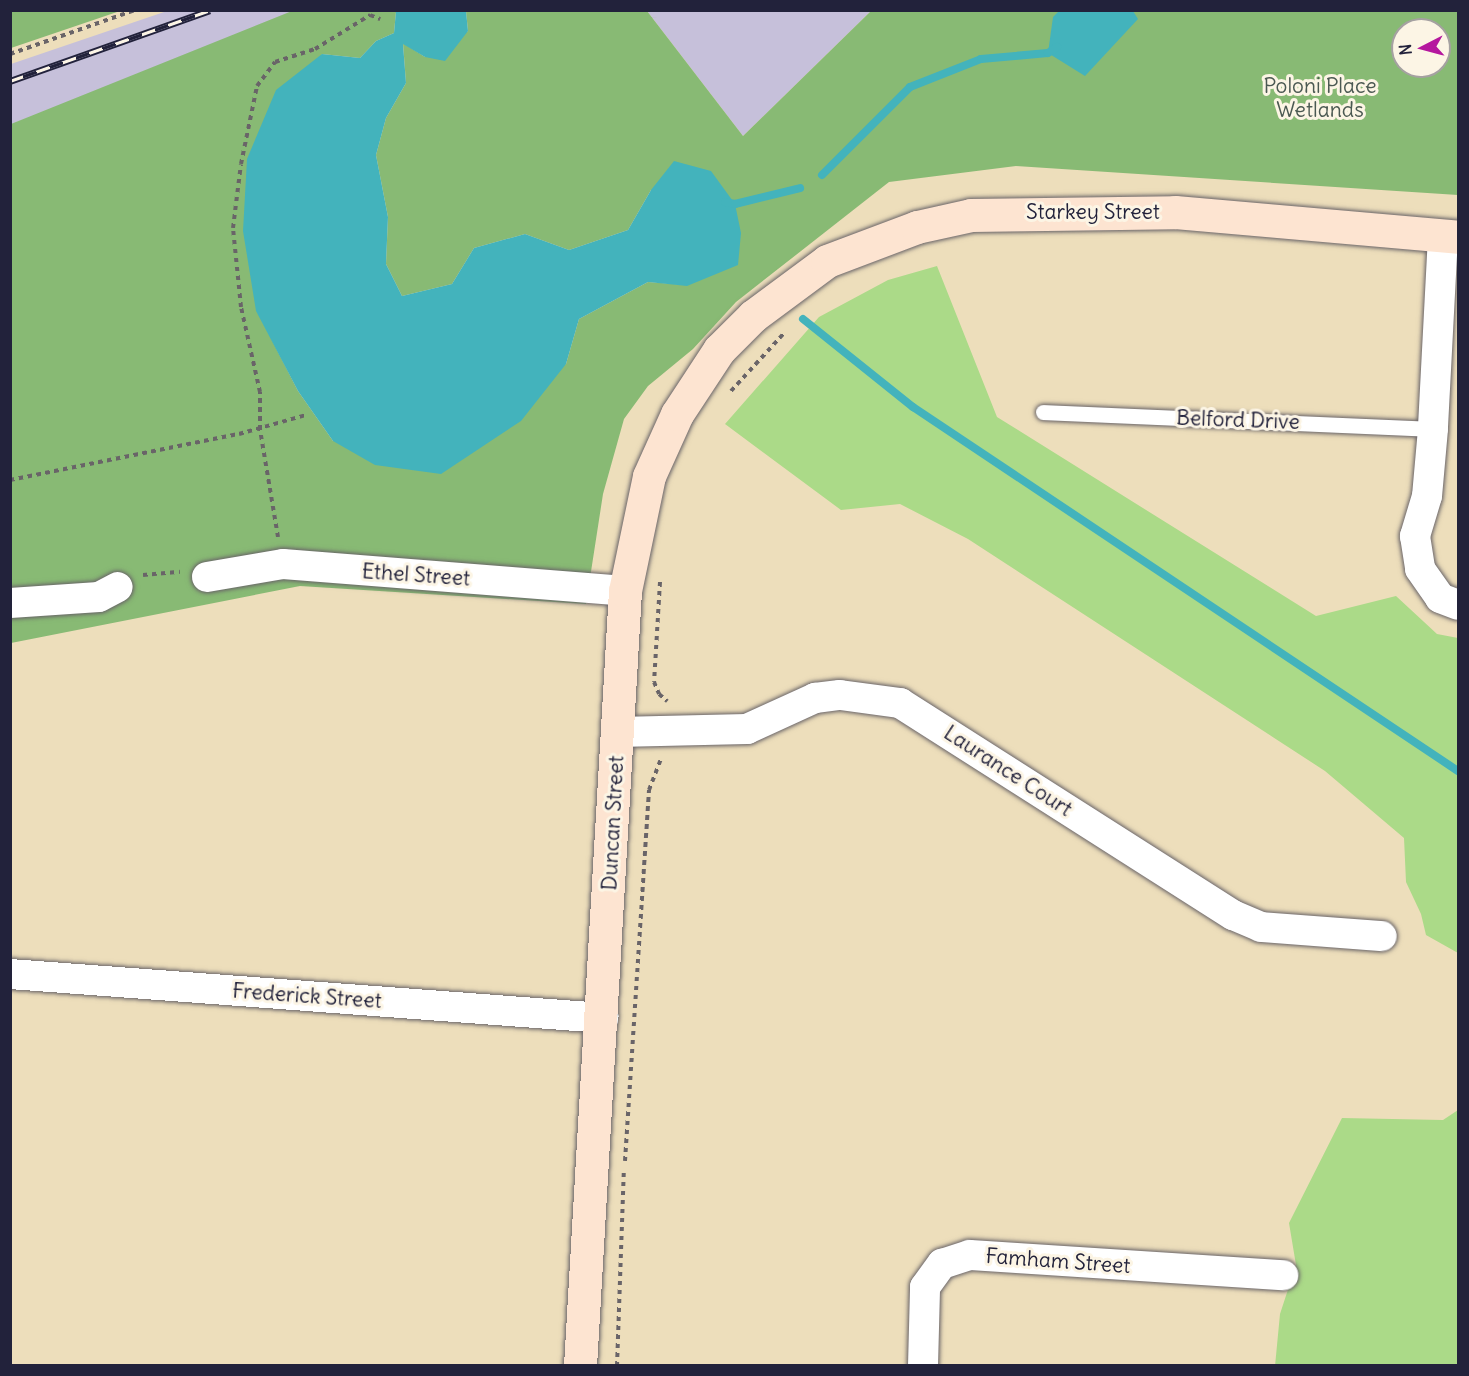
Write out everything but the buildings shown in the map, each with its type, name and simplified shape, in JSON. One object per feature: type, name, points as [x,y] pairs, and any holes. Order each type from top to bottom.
[{"type":"street","name":"Starkey Street","points":[[753,316],[827,261],[917,227],[971,215],[1175,212],[1451,237]]},
{"type":"street","points":[[1451,237],[1426,496],[1415,536],[1420,569],[1440,598],[1458,605]]},
{"type":"street","name":"Duncan Street","points":[[580,1365],[603,1018],[626,591],[649,476],[677,414],[719,350],[753,316]]},
{"type":"street","name":"Ethel Street","points":[[207,577],[283,564],[626,591]]},
{"type":"street","points":[[10,603],[99,597],[118,587]]},
{"type":"street","name":"Laurance Court","points":[[617,732],[747,729],[815,698],[840,695],[900,703],[1233,915],[1261,927],[1382,936]]},
{"type":"street","name":"Frederick Street","points":[[10,974],[603,1018]]},
{"type":"street","name":"Famham Street","points":[[923,1365],[925,1287],[942,1264],[970,1255],[1283,1275]]},
{"type":"lane","name":"Belford Drive","points":[[1043,412],[1433,429]]},
{"type":"path","points":[[10,54],[135,10]]},
{"type":"path","points":[[283,564],[260,430],[260,392],[241,307],[233,228],[241,164],[257,86],[275,62],[315,49],[370,15],[380,20]]},
{"type":"path","points":[[724,398],[793,325]]},
{"type":"path","points":[[10,480],[260,430],[306,415]]},
{"type":"path","points":[[118,587],[138,576],[192,572],[207,577]]},
{"type":"path","points":[[617,1365],[625,1159],[649,790],[654,770],[665,752],[668,703],[659,694],[654,682],[660,578]]},
{"type":"shaded area","points":[[167,11],[347,11],[11,137],[11,64]]},
{"type":"shaded area","points":[[647,11],[871,11],[743,136]]},
{"type":"green space","points":[[11,10],[120,10],[120,11],[11,48]]},
{"type":"green space","name":"Poloni Place Wetlands","points":[[292,11],[396,11],[394,33],[376,41],[360,58],[322,54],[257,311],[298,391],[333,441],[566,364],[579,319],[648,282],[687,285],[651,190],[628,230],[569,250],[525,234],[474,248],[452,284],[402,296],[386,264],[388,217],[376,155],[386,118],[406,83],[403,43],[425,57],[468,31],[466,11],[647,11],[743,136],[871,11],[1458,11],[1458,195],[1016,166],[889,182],[736,302],[693,349],[648,386],[624,419],[603,494],[586,604],[300,586],[11,643],[11,124]]},
{"type":"green space","points":[[937,266],[997,417],[1316,616],[1396,596],[1437,634],[1458,638],[1458,953],[1426,935],[1421,914],[1406,882],[1404,838],[1325,771],[968,539],[900,504],[841,510],[725,424],[819,317],[888,280]]},
{"type":"green space","points":[[1458,1110],[1458,1365],[1275,1366],[1280,1314],[1296,1265],[1289,1223],[1342,1118],[1443,1120]]},
{"type":"water","points":[[396,11],[466,11],[468,31],[445,61],[425,57],[403,44],[406,83],[386,118],[376,155],[388,217],[386,264],[402,296],[452,284],[474,248],[525,234],[569,250],[628,230],[651,190],[674,161],[711,171],[735,204],[741,233],[738,265],[687,286],[648,282],[579,319],[566,364],[521,421],[441,474],[375,465],[333,441],[298,391],[256,311],[243,231],[247,159],[276,90],[322,54],[360,58],[376,41],[394,33]]},
{"type":"water","points":[[1059,11],[1133,11],[1138,19],[1085,76],[1048,53],[1053,17]]},
{"type":"waterway","points":[[822,175],[910,87],[981,59],[1048,53],[1057,47]]},
{"type":"waterway","points":[[725,202],[735,204],[800,188]]},
{"type":"waterway","points":[[803,319],[913,407],[1458,771]]},
{"type":"railway","points":[[10,81],[210,10]]}]
